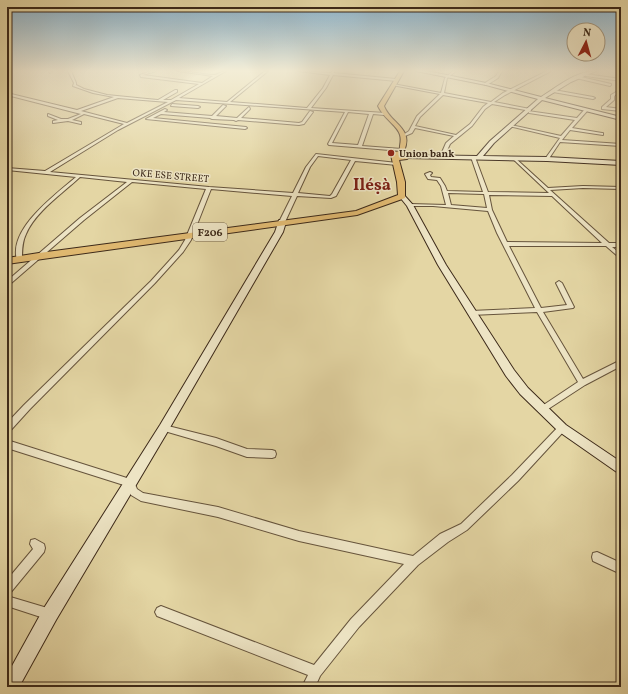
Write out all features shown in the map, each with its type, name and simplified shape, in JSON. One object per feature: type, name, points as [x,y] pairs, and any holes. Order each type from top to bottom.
[{"type":"main road","points":[[382,103],[381,106],[384,114],[405,135],[405,142],[401,156],[402,196]]},
{"type":"main road","name":"F206","points":[[14,260],[349,214],[364,211],[402,196]]},
{"type":"street","points":[[42,103],[127,124]]},
{"type":"street","points":[[76,112],[101,103]]},
{"type":"street","points":[[47,172],[127,124],[168,103]]},
{"type":"street","points":[[150,119],[160,113],[170,103]]},
{"type":"street","points":[[186,103],[200,106],[226,104],[249,108],[309,111]]},
{"type":"street","points":[[215,103],[346,114],[384,114]]},
{"type":"street","points":[[160,113],[301,124],[314,103]]},
{"type":"street","points":[[405,135],[411,132],[418,117],[432,103]]},
{"type":"street","points":[[487,103],[577,119]]},
{"type":"street","points":[[476,157],[537,103]]},
{"type":"street","points":[[562,103],[621,119]]},
{"type":"street","points":[[608,103],[603,108],[621,110]]},
{"type":"street","points":[[212,118],[226,104]]},
{"type":"street","points":[[442,157],[448,143],[471,125],[484,108],[490,104]]},
{"type":"street","points":[[188,116],[200,106]]},
{"type":"street","points":[[236,120],[249,108]]},
{"type":"street","points":[[547,159],[561,139],[586,110]]},
{"type":"street","points":[[68,120],[84,114]]},
{"type":"street","points":[[346,114],[330,144],[360,146],[401,156]]},
{"type":"street","points":[[360,146],[371,114]]},
{"type":"street","points":[[49,115],[60,120]]},
{"type":"street","points":[[140,118],[245,128]]},
{"type":"street","points":[[54,122],[68,120],[80,123]]},
{"type":"street","points":[[511,126],[561,139],[621,145]]},
{"type":"street","points":[[413,127],[458,136]]},
{"type":"street","points":[[570,129],[602,134]]},
{"type":"street","points":[[10,687],[50,614],[164,428],[279,232],[294,194],[308,167],[316,156],[319,155],[354,159],[401,156],[476,157],[621,163]]},
{"type":"street","points":[[476,157],[490,210],[503,239],[538,310],[582,383]]},
{"type":"street","points":[[514,158],[621,257]]},
{"type":"street","name":"OKE ESE STREET","points":[[7,169],[209,188],[332,196],[354,159]]},
{"type":"street","points":[[430,173],[427,174],[430,178],[440,181],[450,206]]},
{"type":"street","points":[[14,260],[22,239],[31,222],[55,197],[79,176]]},
{"type":"street","points":[[8,283],[38,256],[132,180]]},
{"type":"street","points":[[546,189],[583,187],[621,188]]},
{"type":"street","points":[[7,429],[27,407],[153,282],[181,251],[190,235],[209,188]]},
{"type":"street","points":[[444,192],[553,195]]},
{"type":"street","points":[[402,196],[410,205],[440,261],[471,313],[510,373],[542,410],[562,428],[621,469]]},
{"type":"street","points":[[410,205],[450,206],[490,210]]},
{"type":"street","points":[[503,239],[621,245]]},
{"type":"street","points":[[471,313],[571,307],[559,283]]},
{"type":"street","points":[[542,410],[582,383],[621,364]]},
{"type":"street","points":[[164,428],[216,442],[247,453],[272,454]]},
{"type":"street","points":[[308,687],[316,672],[355,623],[414,561],[444,538],[464,527],[515,478],[562,428]]},
{"type":"street","points":[[7,444],[130,482]]},
{"type":"street","points":[[130,482],[134,492],[142,497],[218,512],[300,536],[414,561]]},
{"type":"street","points":[[7,588],[40,548],[35,544]]},
{"type":"street","points":[[597,557],[621,569]]},
{"type":"street","points":[[7,601],[50,614]]},
{"type":"street","points":[[161,612],[316,672]]},
{"type":"place","name":"Union bank","points":[[391,153]]},
{"type":"district","name":"Iléṣà","points":[[372,184]]}]
